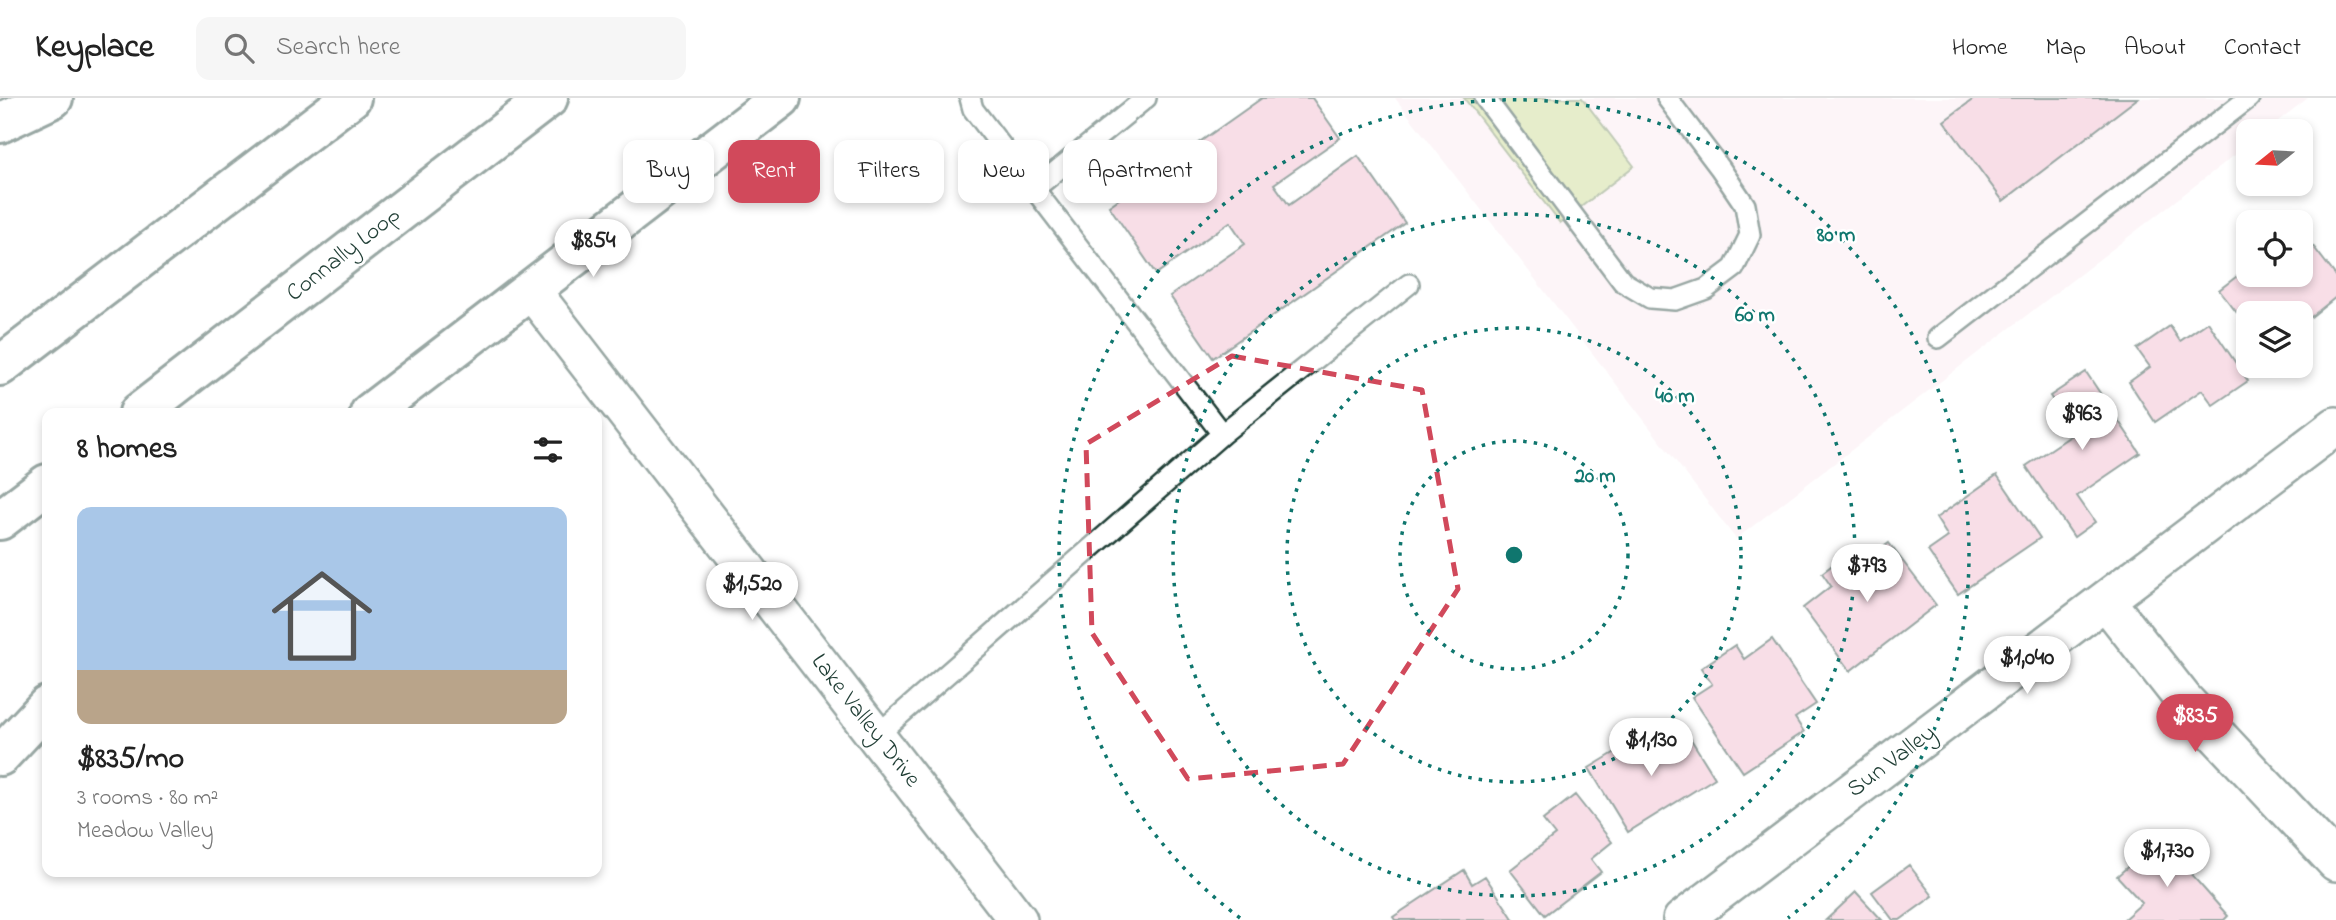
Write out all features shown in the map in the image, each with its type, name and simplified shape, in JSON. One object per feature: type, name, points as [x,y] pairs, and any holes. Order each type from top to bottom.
[{"type":"main road","points":[[0,366],[351,98]]},
{"type":"main road","name":"Connally Loop","points":[[145,408],[548,98]]},
{"type":"main road","points":[[377,408],[781,98]]},
{"type":"main road","points":[[0,123],[40,101]]},
{"type":"main road","points":[[0,520],[42,488]]},
{"type":"main road","points":[[0,756],[42,711]]},
{"type":"street","name":"Lake Valley Drive","points":[[530,290],[1018,920]]},
{"type":"street","name":"Sun Valley","points":[[1682,920],[2336,426]]},
{"type":"street","points":[[2106,601],[2183,699],[2336,862]]},
{"type":"lane","points":[[970,98],[973,109],[996,140]]},
{"type":"lane","points":[[1049,177],[1146,98]]},
{"type":"lane","points":[[1485,98],[1623,282],[1650,298],[1675,300],[1706,289],[1734,268],[1750,235],[1745,205],[1720,167],[1667,98]]},
{"type":"lane","points":[[1937,338],[2249,98]]},
{"type":"lane","points":[[1043,203],[1222,434]]},
{"type":"lane","points":[[877,735],[1222,434],[1409,284]]},
{"type":"highlighted area","points":[[1232,356],[1422,390],[1458,589],[1343,764],[1188,779],[1092,633],[1086,444]]},
{"type":"shaded area","points":[[1395,98],[2308,98],[2281,119],[2236,119],[2236,154],[1736,539]]},
{"type":"green space","points":[[1464,98],[1582,98],[1634,166],[1560,223]]},
{"type":"building","points":[[1262,98],[1312,98],[1340,138],[1274,184],[1289,205],[1358,156],[1405,223],[1213,358],[1170,296],[1245,244],[1230,222],[1156,274],[1109,206],[1113,203],[1217,203],[1217,140],[1202,140]]},
{"type":"building","points":[[1975,98],[2138,98],[2003,201],[1944,121]]},
{"type":"building","points":[[2313,246],[2336,276],[2336,297],[2313,315],[2313,301],[2236,301],[2236,312],[2219,290],[2236,277],[2236,287],[2313,287]]},
{"type":"building","points":[[2208,322],[2236,363],[2236,378],[2246,378],[2248,381],[2213,405],[2202,390],[2155,422],[2129,382],[2150,367],[2137,349],[2170,326],[2180,341]]},
{"type":"building","points":[[2086,372],[2140,453],[2077,496],[2095,522],[2074,537],[2026,466],[2075,433],[2050,396]]},
{"type":"building","points":[[1997,475],[2040,538],[1958,594],[1928,551],[1948,537],[1936,518]]},
{"type":"building","points":[[1889,543],[1936,605],[1850,671],[1803,608],[1831,586],[1822,573],[1856,547],[1866,560]]},
{"type":"building","points":[[1772,639],[1816,704],[1795,718],[1804,732],[1743,772],[1692,697],[1712,684],[1701,668],[1735,645],[1744,659]]},
{"type":"building","points":[[1684,728],[1715,778],[1628,832],[1589,768],[1632,742],[1640,755]]},
{"type":"building","points":[[1575,795],[1612,842],[1591,859],[1601,872],[1545,915],[1510,870],[1555,835],[1543,820]]},
{"type":"building","points":[[2160,839],[2228,916],[2224,920],[2123,920],[2142,903],[2117,876]]},
{"type":"building","points":[[1909,865],[1933,896],[1900,920],[1893,920],[1872,892]]},
{"type":"building","points":[[1464,870],[1472,884],[1485,876],[1514,920],[1395,920],[1393,917]]},
{"type":"building","points":[[1856,892],[1882,920],[1826,920]]}]
